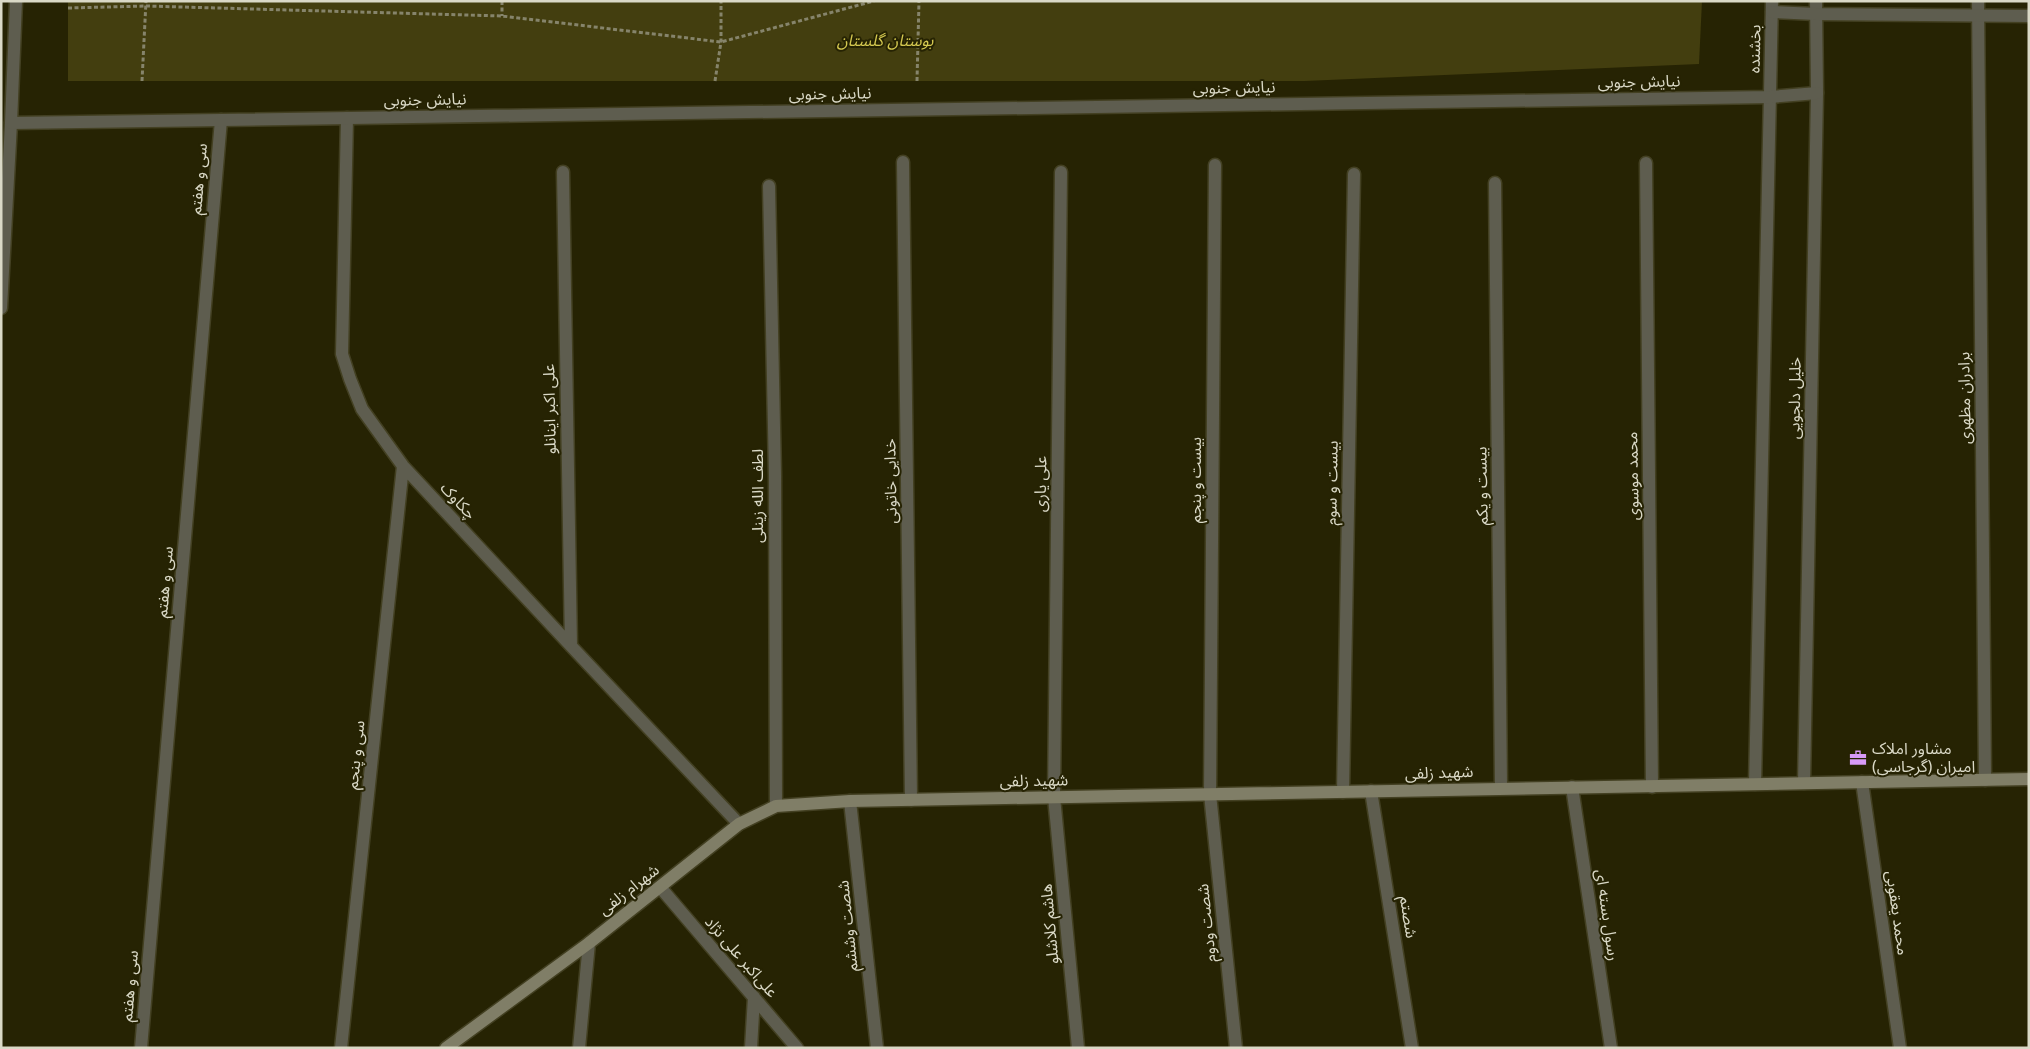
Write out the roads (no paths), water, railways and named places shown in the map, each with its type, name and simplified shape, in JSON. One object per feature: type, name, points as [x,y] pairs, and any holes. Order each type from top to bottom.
[{"type":"main road","name":"شهید زلفی","points":[[850,801],[1501,788],[1652,788],[1755,784],[2029,779]]},
{"type":"main road","name":"شهرام زلفی","points":[[446,1048],[589,943],[739,824],[776,806],[850,801]]},
{"type":"street","points":[[1,308],[16,1]]},
{"type":"street","name":"برادران مظهری","points":[[1978,1],[1985,780]]},
{"type":"street","points":[[1772,6],[1978,16],[2029,16]]},
{"type":"street","name":"بخشنده","points":[[1770,97],[1772,6]]},
{"type":"street","name":"خلیل دلجویی","points":[[1804,783],[1817,93],[1816,8]]},
{"type":"street","name":"نیایش جنوبی","points":[[11,123],[1770,97],[1817,93]]},
{"type":"street","name":"خلیل دلجویی","points":[[1755,784],[1770,97]]},
{"type":"street","name":"چکاوک","points":[[347,118],[342,354],[362,409],[403,466],[739,824]]},
{"type":"street","name":"سی و هفتم","points":[[141,1048],[221,120]]},
{"type":"street","name":"خدایی خاتونی","points":[[903,162],[911,800]]},
{"type":"street","name":"محمد موسوی","points":[[1646,164],[1652,788]]},
{"type":"street","name":"بیست و پنجم","points":[[1210,794],[1214,165]]},
{"type":"street","name":"علی اکبر اینانلو","points":[[563,172],[571,646]]},
{"type":"street","name":"علی یاری","points":[[1054,797],[1061,172]]},
{"type":"street","name":"بیست و سوم","points":[[1343,792],[1354,174]]},
{"type":"street","name":"بیست و یکم","points":[[1495,183],[1501,788]]},
{"type":"street","name":"لطف الله زینلی","points":[[770,186],[775,484],[776,806]]},
{"type":"street","name":"سی و پنجم","points":[[341,1048],[403,466]]},
{"type":"street","name":"محمد یعقوبی","points":[[1862,782],[1900,1048]]},
{"type":"street","name":"رسول بسته ای","points":[[1572,787],[1610,1048]]},
{"type":"street","name":"شصتم","points":[[1371,791],[1412,1048]]},
{"type":"street","name":"شصت ودوم","points":[[1210,794],[1236,1048]]},
{"type":"street","name":"هاشم کلاشلو","points":[[1054,797],[1078,1048]]},
{"type":"street","name":"شصت وششم","points":[[850,801],[877,1048]]},
{"type":"street","name":"علی‌اکبر علی نژاد","points":[[660,887],[797,1048]]},
{"type":"street","points":[[579,1048],[589,943]]},
{"type":"street","points":[[751,1048],[754,997]]},
{"type":"place","name":"مشاور املاک امیران (گرجاسی)","points":[[1858,758]]},
{"type":"park label","name":"بوستان گلستان","points":[[885,41]]}]
